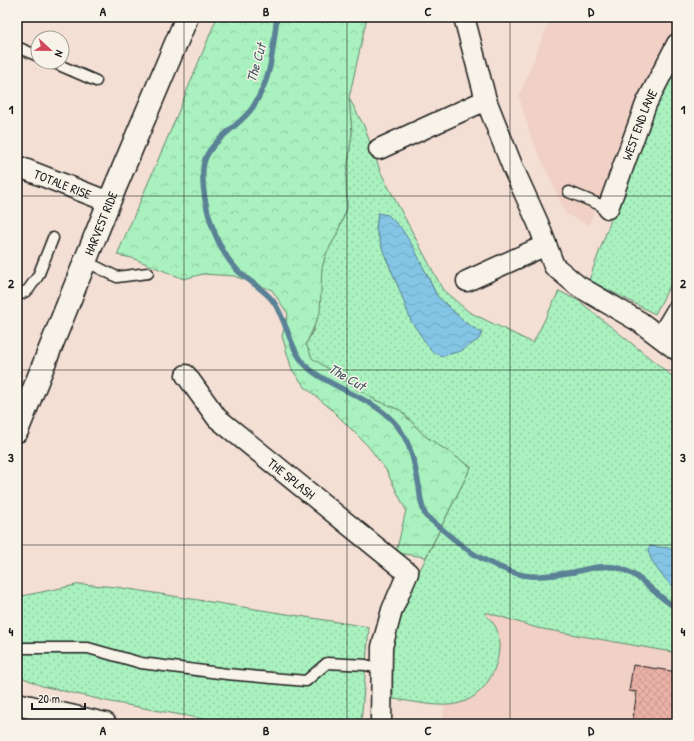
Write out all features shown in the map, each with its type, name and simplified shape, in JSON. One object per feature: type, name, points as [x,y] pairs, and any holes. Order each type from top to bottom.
[{"type":"street","name":"HARVEST RIDE","points":[[17,431],[109,202],[187,17]]},
{"type":"street","points":[[464,17],[486,100],[513,168],[538,223],[554,266],[578,286],[640,322],[677,350]]},
{"type":"street","name":"WEST END LANE","points":[[608,208],[646,104],[677,44]]},
{"type":"street","points":[[379,149],[486,100]]},
{"type":"street","name":"TOTALE RISE","points":[[17,166],[109,202]]},
{"type":"street","points":[[467,281],[546,246]]},
{"type":"street","points":[[661,337],[677,310]]},
{"type":"street","name":"THE SPLASH","points":[[186,375],[217,418],[408,572],[392,610],[382,646],[381,669]]},
{"type":"street","points":[[381,669],[381,724]]},
{"type":"street","points":[[17,704],[105,724]]},
{"type":"lane","points":[[17,47],[30,53]]},
{"type":"lane","points":[[70,70],[96,81]]},
{"type":"lane","points":[[569,192],[608,208]]},
{"type":"lane","points":[[17,296],[28,290],[38,276],[53,238]]},
{"type":"lane","points":[[85,261],[117,276],[148,273]]},
{"type":"lane","points":[[17,648],[88,648],[141,663],[227,674],[306,681],[327,663],[366,665],[381,669]]},
{"type":"shaded area","points":[[551,17],[677,17],[677,25],[589,225],[566,214],[531,137],[519,96]]},
{"type":"shaded area","points":[[483,613],[489,613],[537,628],[677,653],[677,724],[441,724],[445,706],[461,703],[497,664],[499,642],[497,629]]},
{"type":"green space","points":[[217,17],[367,17],[349,98],[352,133],[346,178],[347,208],[336,236],[326,254],[322,268],[320,313],[306,344],[312,358],[375,400],[400,410],[425,436],[471,467],[426,557],[396,553],[406,510],[386,470],[368,446],[331,409],[305,387],[292,370],[282,336],[288,314],[272,290],[234,276],[203,274],[184,279],[132,258],[117,255],[173,125]]},
{"type":"green space","points":[[677,67],[677,272],[655,314],[589,280],[647,120]]},
{"type":"green space","points":[[349,98],[364,126],[381,173],[443,290],[469,312],[533,343],[559,291],[579,301],[677,380],[677,653],[537,628],[489,613],[484,613],[496,627],[499,641],[499,652],[487,684],[479,692],[470,699],[452,705],[436,705],[393,699],[392,641],[412,586],[471,467],[425,436],[400,410],[375,400],[311,358],[306,344],[314,329],[322,268],[326,254],[336,236],[347,208],[346,178],[352,133]],"holes":[[[378,213],[424,269],[437,296],[466,323],[482,333],[479,338],[465,348],[442,356],[398,286],[376,229]]]},
{"type":"green space","points":[[81,584],[116,587],[369,627],[361,724],[230,724],[111,702],[42,686],[17,675],[17,597]]},
{"type":"water","points":[[378,213],[388,215],[401,228],[414,248],[437,296],[466,323],[482,333],[479,339],[461,351],[442,356],[432,352],[411,321],[384,253],[376,229]]},
{"type":"water","points":[[650,546],[669,548],[677,552],[677,588],[663,577],[651,559],[648,549]]},
{"type":"building","points":[[633,665],[677,672],[677,724],[632,724],[637,692],[629,691]]},
{"type":"waterway","name":"The Cut","points":[[277,17],[271,63],[260,95],[247,115],[210,150],[205,159],[203,168],[204,195],[211,223],[230,262],[239,272],[261,289],[273,301],[283,319],[298,356],[304,364],[322,378],[380,410],[398,427],[406,440],[412,455],[424,513],[460,544],[489,562],[523,575],[552,575],[594,568],[614,567],[624,570],[640,579],[661,597],[677,608]]}]
